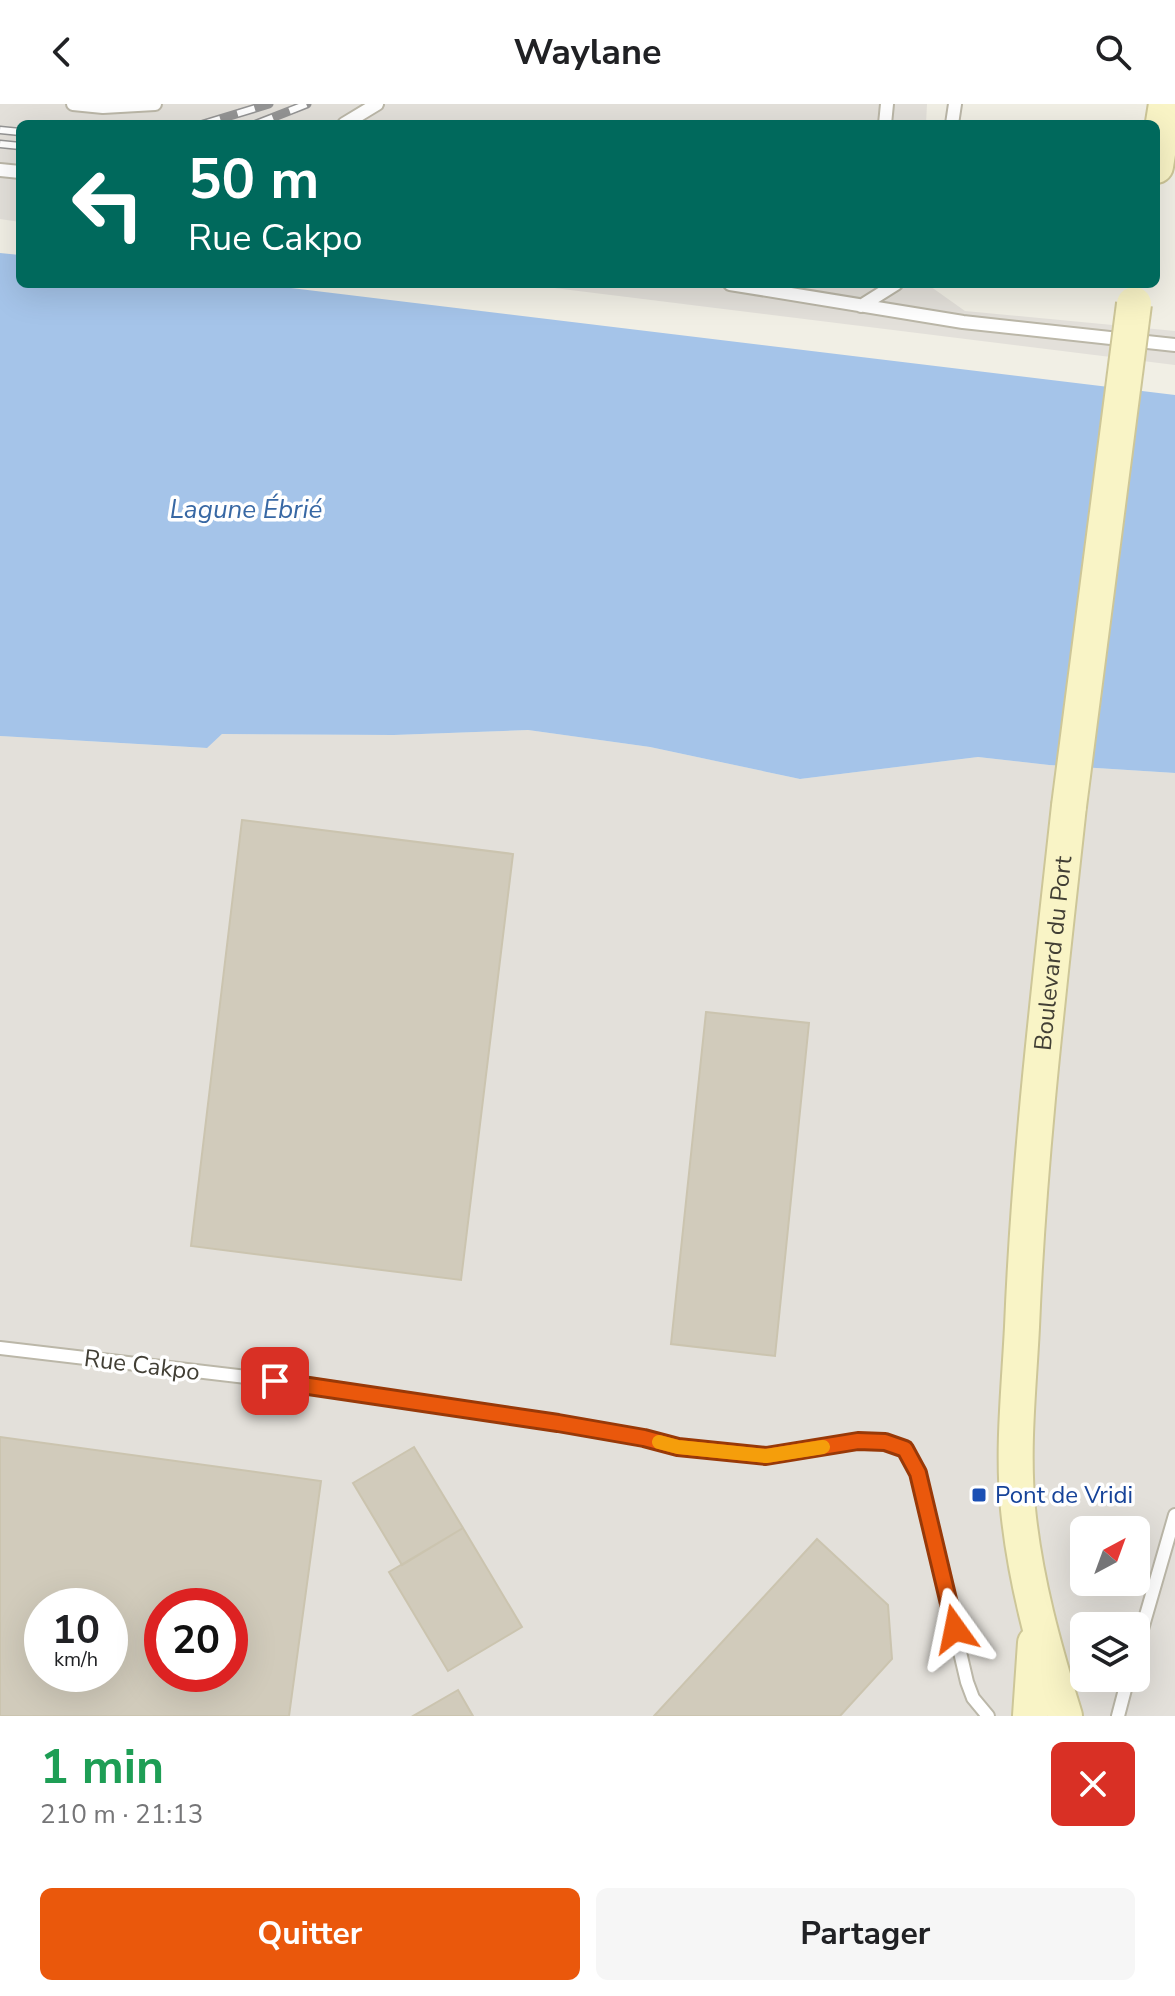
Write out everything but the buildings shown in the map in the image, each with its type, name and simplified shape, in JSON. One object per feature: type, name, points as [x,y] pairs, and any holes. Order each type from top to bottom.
[{"type":"main road","points":[[1160,141],[1166,104]]},
{"type":"main road","name":"Boulevard du Port","points":[[1065,1716],[1036,1623],[1018,1508],[1018,1409],[1024,1265],[1036,1116],[1069,806],[1136,294]]},
{"type":"main road","name":"Boulevard du Port","points":[[1030,1716],[1036,1623]]},
{"type":"lane","points":[[73,104],[103,107],[155,104]]},
{"type":"lane","points":[[351,120],[377,104]]},
{"type":"lane","points":[[754,288],[963,322],[1175,345]]},
{"type":"lane","points":[[861,306],[890,288]]},
{"type":"lane","name":"Rue Cakpo","points":[[0,1348],[306,1384],[604,1431],[678,1447],[766,1456],[858,1441],[885,1442],[905,1449],[918,1473],[967,1682],[973,1698],[988,1716]]},
{"type":"lane","points":[[1147,1612],[1175,1515]]},
{"type":"lane","points":[[1118,1716],[1124,1692]]},
{"type":"shaded area","points":[[0,104],[927,104],[926,120],[16,120],[16,221],[0,219]]},
{"type":"shaded area","points":[[554,288],[933,288],[965,311],[1175,331],[1175,365]]},
{"type":"shaded area","points":[[528,730],[650,747],[800,779],[978,757],[1175,773],[1175,1716],[0,1716],[0,736],[206,748],[222,734],[394,735]]},
{"type":"water","name":"Lagune Ébrié","points":[[0,253],[16,255],[16,288],[291,288],[1175,395],[1175,773],[978,757],[800,779],[650,747],[528,730],[394,735],[222,734],[207,748],[0,736]]},
{"type":"railway","points":[[216,120],[269,104]]},
{"type":"railway","points":[[266,120],[307,104]]},
{"type":"railway","points":[[0,130],[16,132]]},
{"type":"railway","points":[[0,144],[16,146]]},
{"type":"slow traffic","points":[[659,1442],[678,1447],[766,1456],[823,1447]]},
{"type":"place","name":"Pont de Vridi","points":[[979,1495]]},
{"type":"route","points":[[275,1381],[558,1423],[678,1447],[766,1456],[858,1441],[885,1442],[905,1449],[918,1473],[955,1629]]}]
